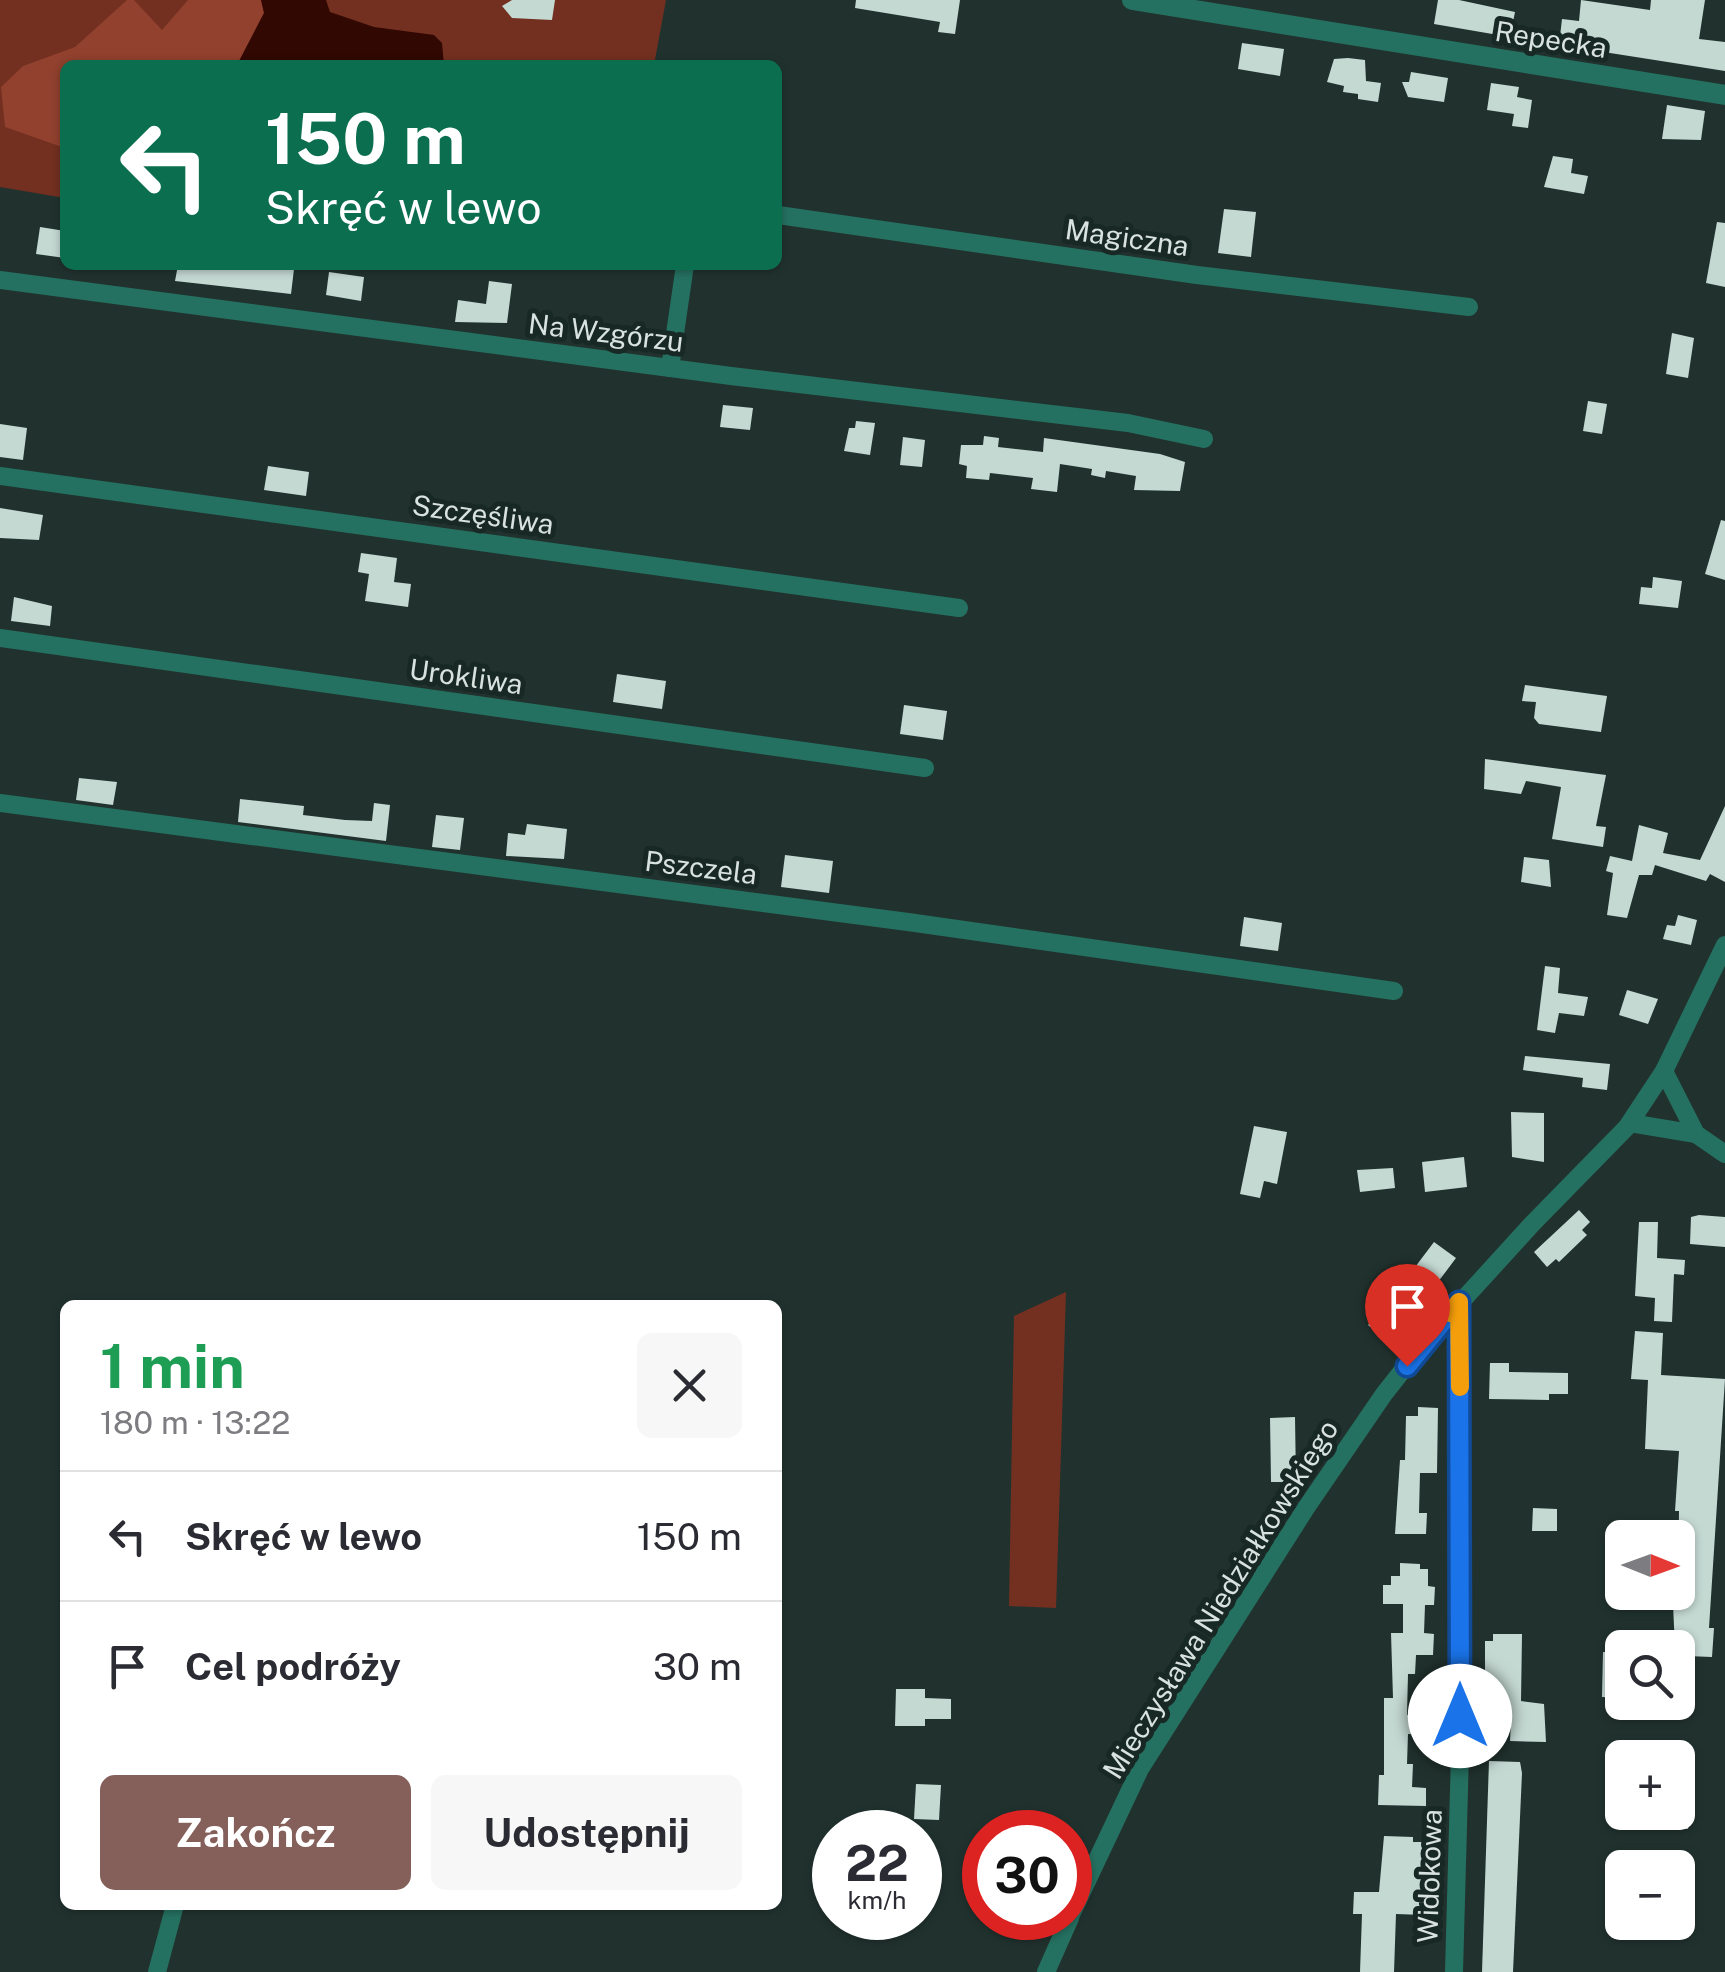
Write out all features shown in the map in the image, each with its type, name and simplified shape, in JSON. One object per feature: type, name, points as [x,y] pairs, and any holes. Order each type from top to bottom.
[{"type":"street","name":"Repecka","points":[[1132,0],[1725,95]]},
{"type":"street","name":"Magiczna","points":[[782,216],[1197,275],[1469,307]]},
{"type":"street","points":[[670,368],[684,270]]},
{"type":"street","name":"Na Wzgórzu","points":[[0,280],[670,368],[1128,423],[1204,439]]},
{"type":"street","name":"Szczęśliwa","points":[[0,476],[960,608]]},
{"type":"street","name":"Urokliwa","points":[[0,638],[925,768]]},
{"type":"street","name":"Pszczela","points":[[0,804],[908,922],[1394,991]]},
{"type":"street","name":"Mieczysława Niedziałkowskiego","points":[[1092,1872],[1150,1752],[1384,1394],[1459,1302],[1630,1122],[1664,1071],[1725,945]]},
{"type":"street","points":[[1664,1071],[1696,1134]]},
{"type":"street","points":[[1630,1122],[1696,1134],[1725,1154]]},
{"type":"street","name":"Widokowa","points":[[1454,1972],[1460,1754],[1459,1302]]},
{"type":"street","points":[[157,1972],[175,1910]]},
{"type":"street","name":"Mieczysława Niedziałkowskiego","points":[[1046,1972],[1060,1940]]},
{"type":"shaded area","points":[[0,0],[666,0],[655,60],[60,60],[60,197],[0,187]]},
{"type":"shaded area","points":[[127,0],[134,0],[162,30],[188,0],[261,0],[264,13],[240,60],[60,60],[60,146],[5,127],[1,87],[23,66],[75,47]]},
{"type":"shaded area","points":[[261,0],[326,0],[330,12],[374,27],[434,35],[442,43],[444,60],[240,60],[264,13]]},
{"type":"shaded area","points":[[1066,1292],[1056,1608],[1009,1606],[1014,1316]]},
{"type":"building","points":[[512,0],[555,0],[552,20],[512,18],[502,6]]},
{"type":"building","points":[[856,0],[960,0],[955,34],[938,32],[940,22],[855,8]]},
{"type":"building","points":[[1438,0],[1459,0],[1515,12],[1510,37],[1434,24]]},
{"type":"building","points":[[1581,0],[1650,10],[1651,0],[1705,0],[1699,39],[1725,42],[1725,71],[1559,45],[1562,19],[1579,21]]},
{"type":"building","points":[[1242,43],[1284,49],[1280,76],[1238,69]]},
{"type":"building","points":[[1334,59],[1365,60],[1366,81],[1381,83],[1378,102],[1358,99],[1358,94],[1343,92],[1344,86],[1327,82]]},
{"type":"building","points":[[1411,72],[1448,78],[1444,102],[1408,97],[1402,82],[1409,82]]},
{"type":"building","points":[[1491,83],[1519,87],[1517,97],[1532,100],[1528,128],[1512,126],[1514,114],[1487,110]]},
{"type":"building","points":[[1667,105],[1705,111],[1701,140],[1662,139]]},
{"type":"building","points":[[1553,156],[1573,159],[1571,173],[1588,176],[1584,194],[1544,187]]},
{"type":"building","points":[[1224,209],[1256,212],[1251,257],[1218,253]]},
{"type":"building","points":[[1717,222],[1725,223],[1725,287],[1706,283]]},
{"type":"building","points":[[40,227],[60,230],[60,257],[36,254]]},
{"type":"building","points":[[177,270],[294,270],[291,294],[175,281]]},
{"type":"building","points":[[329,272],[364,277],[361,301],[326,295]]},
{"type":"building","points":[[489,281],[512,284],[507,323],[455,322],[458,300],[486,304]]},
{"type":"building","points":[[1672,333],[1694,338],[1688,378],[1666,374]]},
{"type":"building","points":[[1588,401],[1607,404],[1602,434],[1583,431]]},
{"type":"building","points":[[723,405],[753,408],[750,430],[720,427]]},
{"type":"building","points":[[856,421],[875,423],[870,455],[844,451],[849,428],[855,428]]},
{"type":"building","points":[[0,424],[27,428],[23,460],[0,457]]},
{"type":"building","points":[[984,436],[999,438],[998,447],[1043,452],[1044,438],[1160,454],[1185,462],[1180,491],[1134,490],[1136,476],[1106,471],[1105,478],[1091,475],[1092,469],[1060,464],[1057,492],[1031,489],[1033,478],[990,473],[989,480],[966,478],[967,466],[959,464],[961,445],[983,445]]},
{"type":"building","points":[[903,437],[925,440],[922,467],[900,465]]},
{"type":"building","points":[[268,466],[309,472],[306,496],[264,490]]},
{"type":"building","points":[[0,508],[43,515],[39,540],[0,538]]},
{"type":"building","points":[[1721,520],[1725,521],[1725,580],[1705,574]]},
{"type":"building","points":[[361,553],[397,558],[394,582],[411,584],[408,607],[365,601],[369,574],[358,572]]},
{"type":"building","points":[[1653,577],[1682,581],[1678,608],[1639,604],[1641,587],[1652,588]]},
{"type":"building","points":[[14,597],[52,606],[50,626],[11,621]]},
{"type":"building","points":[[617,674],[666,681],[662,709],[613,702]]},
{"type":"building","points":[[1525,685],[1607,696],[1601,732],[1539,724],[1534,718],[1536,702],[1522,701]]},
{"type":"building","points":[[904,705],[947,711],[943,740],[900,734]]},
{"type":"building","points":[[1485,759],[1606,775],[1596,826],[1606,827],[1603,847],[1552,839],[1561,787],[1526,781],[1521,794],[1484,789]]},
{"type":"building","points":[[79,778],[117,782],[113,805],[76,800]]},
{"type":"building","points":[[240,799],[304,806],[303,815],[345,820],[372,821],[374,803],[390,805],[386,841],[238,822]]},
{"type":"building","points":[[1725,806],[1725,882],[1710,874],[1706,881],[1655,865],[1652,875],[1639,875],[1627,918],[1607,915],[1613,873],[1606,871],[1610,856],[1632,861],[1639,825],[1668,833],[1663,853],[1700,860]]},
{"type":"building","points":[[436,815],[464,818],[460,850],[432,847]]},
{"type":"building","points":[[527,824],[567,829],[564,859],[506,856],[508,833],[525,835]]},
{"type":"building","points":[[785,855],[833,861],[829,893],[781,887]]},
{"type":"building","points":[[1524,857],[1549,860],[1551,887],[1521,882]]},
{"type":"building","points":[[1678,915],[1697,920],[1691,945],[1663,939],[1667,925],[1675,926]]},
{"type":"building","points":[[1244,917],[1282,923],[1278,951],[1240,946]]},
{"type":"building","points":[[1545,966],[1560,968],[1558,993],[1588,997],[1584,1016],[1559,1013],[1555,1033],[1537,1030]]},
{"type":"building","points":[[1627,990],[1658,999],[1648,1024],[1619,1015]]},
{"type":"building","points":[[1525,1056],[1610,1064],[1607,1090],[1582,1087],[1583,1078],[1523,1070]]},
{"type":"building","points":[[1511,1112],[1544,1113],[1544,1162],[1512,1157]]},
{"type":"building","points":[[1254,1126],[1287,1132],[1277,1184],[1264,1181],[1260,1198],[1240,1194]]},
{"type":"building","points":[[1464,1157],[1467,1187],[1425,1192],[1422,1162]]},
{"type":"building","points":[[1393,1168],[1395,1188],[1360,1192],[1357,1170]]},
{"type":"building","points":[[1579,1210],[1590,1222],[1582,1230],[1587,1235],[1559,1262],[1556,1259],[1547,1267],[1534,1252]]},
{"type":"building","points":[[1691,1217],[1725,1217],[1725,1247],[1690,1244]]},
{"type":"building","points":[[1639,1222],[1658,1222],[1657,1258],[1685,1260],[1684,1275],[1674,1274],[1672,1322],[1654,1321],[1655,1298],[1635,1296]]},
{"type":"building","points":[[1434,1242],[1456,1258],[1429,1294],[1424,1291],[1396,1325],[1401,1329],[1389,1343],[1368,1325],[1374,1318],[1369,1315],[1381,1301],[1385,1304],[1394,1295]]},
{"type":"building","points":[[1635,1331],[1663,1333],[1661,1375],[1725,1379],[1709,1628],[1714,1628],[1712,1657],[1695,1656],[1695,1630],[1674,1630],[1673,1610],[1695,1610],[1695,1520],[1679,1520],[1679,1511],[1675,1511],[1679,1451],[1645,1449],[1648,1380],[1631,1379]]},
{"type":"building","points":[[1490,1363],[1509,1363],[1509,1372],[1568,1373],[1568,1394],[1549,1394],[1549,1400],[1489,1399]]},
{"type":"building","points":[[1418,1407],[1438,1408],[1437,1473],[1420,1473],[1419,1513],[1427,1513],[1426,1534],[1395,1534],[1400,1460],[1405,1460],[1406,1416],[1418,1416]]},
{"type":"building","points":[[1295,1417],[1296,1482],[1271,1482],[1270,1418]]},
{"type":"building","points":[[1533,1508],[1557,1509],[1557,1531],[1532,1531]]},
{"type":"building","points":[[1400,1563],[1420,1564],[1420,1569],[1428,1569],[1428,1586],[1435,1587],[1434,1605],[1425,1605],[1424,1633],[1434,1634],[1433,1655],[1416,1655],[1415,1674],[1408,1674],[1407,1715],[1432,1716],[1431,1735],[1408,1734],[1407,1764],[1413,1764],[1412,1787],[1426,1788],[1426,1806],[1378,1805],[1379,1775],[1384,1775],[1384,1698],[1393,1698],[1391,1633],[1403,1633],[1403,1604],[1383,1604],[1383,1585],[1391,1585],[1391,1576],[1400,1576]]},
{"type":"building","points":[[1493,1634],[1522,1634],[1521,1701],[1544,1704],[1546,1742],[1510,1741],[1511,1722],[1489,1721],[1491,1682],[1485,1682],[1485,1641],[1493,1641]]},
{"type":"building","points":[[1603,1652],[1605,1697],[1602,1697]]},
{"type":"building","points":[[896,1689],[925,1689],[925,1698],[951,1699],[951,1719],[925,1719],[925,1726],[895,1726]]},
{"type":"building","points":[[1489,1761],[1520,1762],[1522,1773],[1513,1972],[1482,1972]]},
{"type":"building","points":[[916,1784],[941,1785],[940,1810],[915,1810]]},
{"type":"building","points":[[1384,1836],[1413,1837],[1413,1842],[1425,1842],[1425,1915],[1396,1914],[1394,1972],[1360,1972],[1362,1914],[1353,1914],[1354,1892],[1379,1892]]},
{"type":"slow traffic","points":[[1450,1313],[1459,1302],[1460,1387]]},
{"type":"route","points":[[1407,1366],[1459,1302],[1460,1716]]}]
